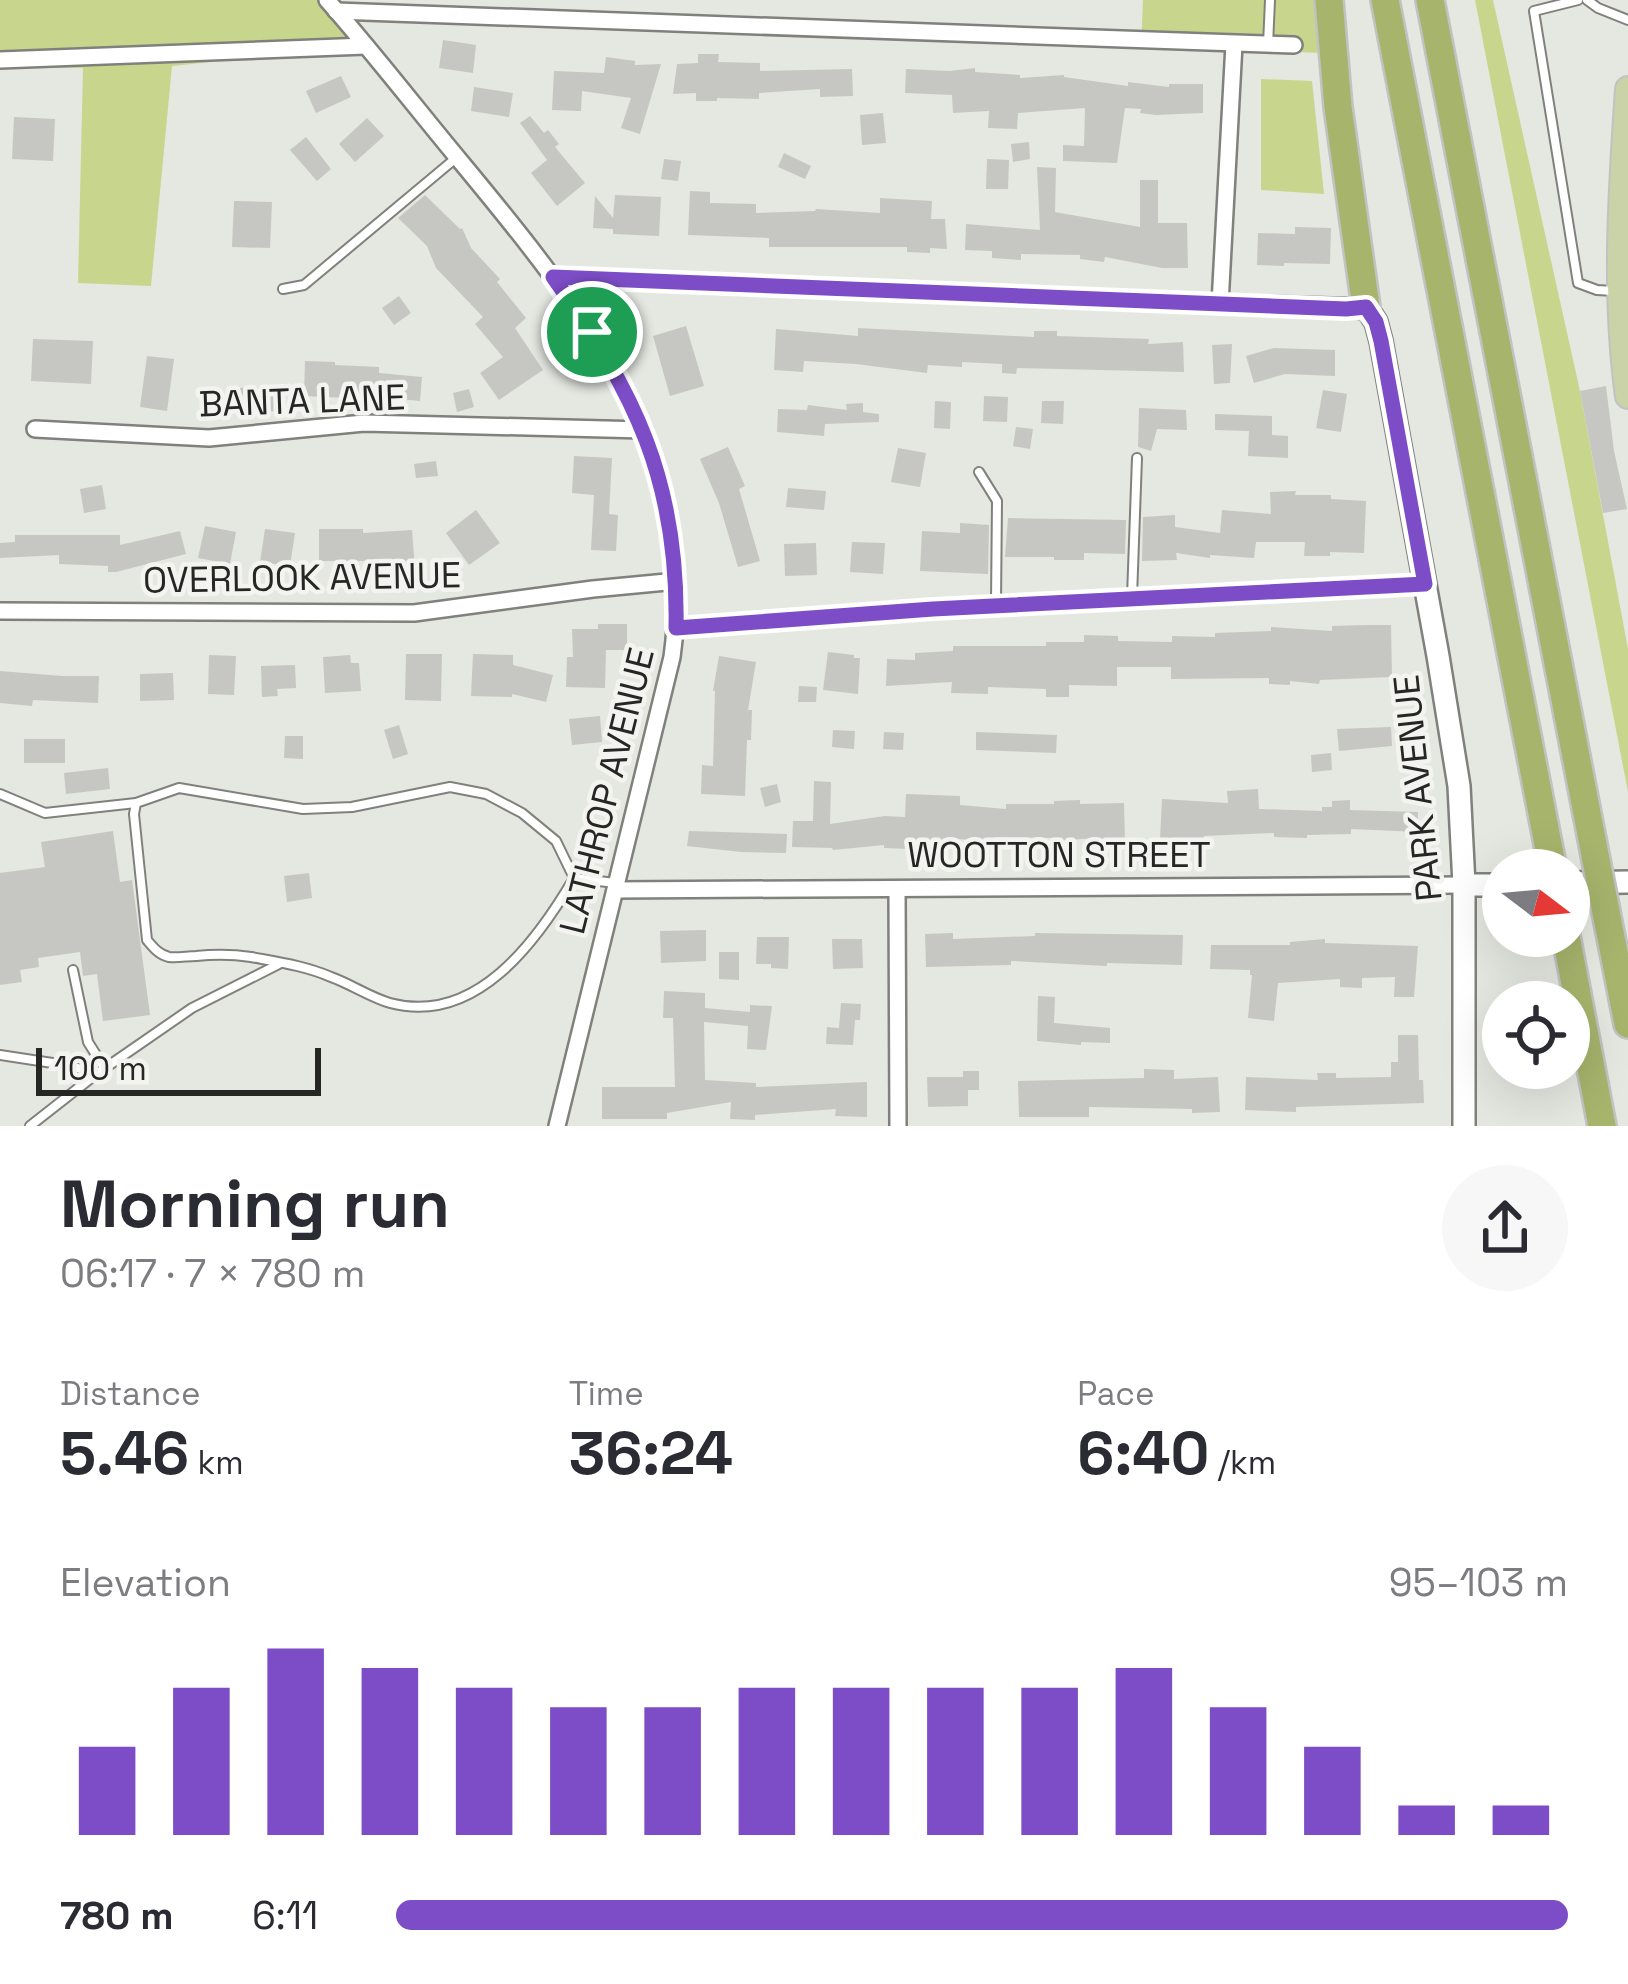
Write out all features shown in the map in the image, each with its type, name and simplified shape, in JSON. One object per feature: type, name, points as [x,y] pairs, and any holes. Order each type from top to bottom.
[{"type":"highway","points":[[1330,0],[1338,107],[1366,307]]},
{"type":"highway","points":[[1385,0],[1553,849]]},
{"type":"highway","points":[[1430,0],[1628,1024]]},
{"type":"highway","points":[[1569,957],[1602,1126]]},
{"type":"main road","points":[[1628,89],[1621,227],[1628,396]]},
{"type":"street","points":[[332,5],[1294,45]]},
{"type":"street","name":"LATHROP AVENUE","points":[[332,5],[553,277],[592,332],[644,430],[662,489],[677,581],[672,657],[557,1126]]},
{"type":"street","points":[[1220,304],[1234,44]]},
{"type":"street","points":[[0,60],[366,46]]},
{"type":"street","points":[[553,277],[1366,307]]},
{"type":"street","name":"PARK AVENUE","points":[[1366,307],[1381,341],[1459,786],[1464,1126]]},
{"type":"street","name":"BANTA LANE","points":[[35,429],[209,437],[364,423],[644,430]]},
{"type":"street","name":"OVERLOOK AVENUE","points":[[0,611],[414,613],[677,581]]},
{"type":"street","points":[[676,628],[996,605],[1425,584]]},
{"type":"street","points":[[1590,877],[1628,882]]},
{"type":"street","name":"WOOTTON STREET","points":[[616,887],[1482,885]]},
{"type":"street","points":[[897,889],[898,1126]]},
{"type":"lane","points":[[1268,45],[1270,0]]},
{"type":"lane","points":[[1528,0],[1534,11],[1578,283],[1621,292]]},
{"type":"lane","points":[[1534,11],[1582,0],[1628,20]]},
{"type":"lane","points":[[283,289],[304,285],[457,157]]},
{"type":"lane","points":[[1132,598],[1137,458]]},
{"type":"lane","points":[[979,472],[997,501],[996,605]]},
{"type":"lane","points":[[0,794],[45,813],[136,802],[179,788],[303,808],[352,807],[449,788],[486,794],[522,813],[556,841],[574,878]]},
{"type":"lane","points":[[136,802],[147,940],[157,952],[170,957],[231,954],[280,963],[333,977],[391,1003],[443,1003],[503,972],[553,914],[574,878]]},
{"type":"lane","points":[[574,878],[616,887]]},
{"type":"lane","points":[[30,1126],[193,1008],[280,963]]},
{"type":"lane","points":[[73,970],[88,1042],[105,1069]]},
{"type":"lane","points":[[0,1055],[72,1066],[95,1075]]},
{"type":"green space","points":[[0,0],[323,0],[362,46],[172,66],[151,286],[78,283],[83,68],[0,67]]},
{"type":"green space","points":[[1143,0],[1321,0],[1325,53],[1141,47]]},
{"type":"green space","points":[[1475,0],[1493,0],[1580,391],[1628,649],[1628,792]]},
{"type":"green space","points":[[1261,79],[1312,81],[1324,194],[1261,190]]},
{"type":"building","points":[[443,40],[476,45],[473,73],[439,68]]},
{"type":"building","points":[[698,54],[719,54],[718,62],[760,63],[760,71],[852,69],[853,96],[820,97],[820,89],[759,93],[759,99],[696,101],[696,93],[673,94],[677,64],[698,63]]},
{"type":"building","points":[[606,57],[635,61],[635,65],[661,64],[640,134],[621,128],[631,98],[582,91],[581,111],[552,110],[554,71],[604,73]]},
{"type":"building","points":[[975,68],[975,72],[1020,78],[1064,75],[1128,86],[1128,82],[1169,87],[1203,84],[1203,113],[1156,115],[1125,108],[1117,163],[1063,161],[1063,145],[1084,146],[1085,108],[1018,113],[1017,129],[988,128],[989,111],[953,113],[952,95],[905,93],[906,69]]},
{"type":"building","points":[[341,76],[351,97],[316,113],[306,91]]},
{"type":"building","points":[[474,87],[513,93],[509,117],[471,111]]},
{"type":"building","points":[[883,113],[886,143],[862,145],[860,115]]},
{"type":"building","points":[[530,116],[544,133],[548,130],[559,144],[555,147],[585,183],[557,206],[531,173],[547,160],[520,123]]},
{"type":"building","points":[[14,117],[55,119],[53,161],[12,159]]},
{"type":"building","points":[[367,118],[384,136],[355,162],[339,144]]},
{"type":"building","points":[[306,137],[331,169],[317,181],[290,150]]},
{"type":"building","points":[[1029,142],[1030,159],[1013,162],[1011,144]]},
{"type":"building","points":[[784,153],[811,166],[805,179],[778,167]]},
{"type":"building","points":[[664,159],[681,161],[678,181],[661,179]]},
{"type":"building","points":[[987,159],[1009,160],[1008,189],[986,189]]},
{"type":"building","points":[[1037,167],[1056,168],[1055,212],[1140,227],[1140,180],[1158,180],[1158,223],[1187,223],[1188,268],[1105,257],[1104,262],[1080,259],[1080,255],[992,258],[992,251],[965,250],[966,224],[1040,230]]},
{"type":"building","points":[[690,191],[710,192],[710,203],[756,204],[756,213],[816,209],[880,213],[880,198],[932,201],[931,219],[945,219],[947,249],[930,248],[930,253],[907,252],[907,247],[769,247],[769,238],[688,235]]},
{"type":"building","points":[[425,195],[462,228],[471,248],[500,279],[497,282],[526,318],[515,328],[543,370],[499,400],[480,373],[503,357],[475,324],[483,317],[436,268],[427,246],[398,218]]},
{"type":"building","points":[[615,195],[661,197],[659,236],[593,228],[595,196],[613,218]]},
{"type":"building","points":[[234,201],[272,202],[270,248],[232,247]]},
{"type":"building","points":[[1295,227],[1331,228],[1330,264],[1257,265],[1258,233],[1295,234]]},
{"type":"building","points":[[399,296],[411,313],[394,325],[382,308]]},
{"type":"building","points":[[686,326],[704,386],[670,396],[653,336]]},
{"type":"building","points":[[858,328],[1034,337],[1034,331],[1057,331],[1057,336],[1149,339],[1148,344],[1183,342],[1184,372],[1017,368],[1016,374],[1002,373],[1002,364],[962,362],[962,367],[928,365],[927,373],[804,361],[803,372],[774,370],[776,329],[858,336]]},
{"type":"building","points":[[33,339],[93,341],[91,384],[31,381]]},
{"type":"building","points":[[1232,344],[1230,383],[1214,384],[1212,345]]},
{"type":"building","points":[[1274,348],[1335,350],[1335,376],[1285,374],[1254,383],[1246,356]]},
{"type":"building","points":[[147,356],[174,359],[167,411],[140,407]]},
{"type":"building","points":[[305,361],[379,367],[379,373],[422,377],[420,401],[304,396]]},
{"type":"building","points":[[1606,386],[1627,509],[1603,513],[1580,391]]},
{"type":"building","points":[[274,387],[274,411],[235,412],[235,388]]},
{"type":"building","points":[[469,389],[474,407],[457,412],[453,393]]},
{"type":"building","points":[[1323,390],[1347,394],[1341,432],[1316,428]]},
{"type":"building","points":[[984,396],[1008,397],[1007,422],[983,421]]},
{"type":"building","points":[[935,401],[951,402],[950,429],[934,428]]},
{"type":"building","points":[[1042,401],[1064,401],[1063,424],[1041,423]]},
{"type":"building","points":[[863,403],[863,412],[879,414],[879,422],[825,424],[824,436],[777,432],[778,409],[807,410],[808,405],[847,410],[846,404]]},
{"type":"building","points":[[1139,408],[1186,410],[1187,430],[1157,429],[1151,451],[1138,447]]},
{"type":"building","points":[[1215,414],[1272,416],[1272,435],[1288,436],[1288,458],[1248,456],[1249,431],[1215,430]]},
{"type":"building","points":[[1016,427],[1033,429],[1030,449],[1013,446]]},
{"type":"building","points":[[728,447],[745,486],[739,489],[760,561],[738,567],[700,459]]},
{"type":"building","points":[[898,448],[926,453],[920,487],[891,482]]},
{"type":"building","points":[[574,456],[612,458],[609,514],[618,515],[616,551],[591,550],[594,495],[572,493]]},
{"type":"building","points":[[436,461],[438,476],[416,478],[414,464]]},
{"type":"building","points":[[102,485],[106,509],[84,513],[80,489]]},
{"type":"building","points":[[788,488],[826,491],[824,510],[786,507]]},
{"type":"building","points":[[1296,491],[1295,495],[1366,501],[1364,553],[1304,556],[1305,542],[1256,542],[1254,558],[1176,553],[1177,560],[1142,561],[1143,517],[1175,515],[1175,527],[1220,533],[1222,510],[1271,514],[1270,492]]},
{"type":"building","points":[[476,510],[500,543],[469,565],[446,533]]},
{"type":"building","points":[[1008,518],[1126,520],[1125,554],[1084,553],[1084,560],[1005,557]]},
{"type":"building","points":[[960,523],[989,525],[988,574],[920,571],[922,531],[960,533]]},
{"type":"building","points":[[205,526],[236,532],[230,564],[198,558]]},
{"type":"building","points":[[265,529],[295,533],[290,566],[260,562]]},
{"type":"building","points":[[319,529],[412,530],[415,569],[390,571],[389,561],[319,561]]},
{"type":"building","points":[[180,531],[186,554],[116,572],[108,572],[108,566],[59,564],[59,555],[0,558],[0,543],[15,542],[15,535],[120,535],[120,545]]},
{"type":"building","points":[[852,542],[885,543],[883,574],[850,572]]},
{"type":"building","points":[[816,543],[817,575],[785,576],[784,544]]},
{"type":"building","points":[[598,624],[627,624],[627,650],[606,650],[605,688],[566,687],[567,657],[573,657],[572,629],[598,629]]},
{"type":"building","points":[[1391,625],[1392,677],[1320,680],[1319,684],[1290,681],[1290,685],[1269,684],[1269,678],[1171,679],[1171,667],[1117,667],[1117,686],[1069,685],[1069,697],[1046,697],[1046,689],[988,687],[988,694],[951,693],[952,682],[886,686],[887,659],[915,660],[915,653],[953,651],[953,646],[1046,646],[1046,642],[1084,642],[1084,635],[1172,642],[1172,636],[1215,637],[1215,633],[1271,631],[1271,627],[1332,631],[1332,626]]},
{"type":"building","points":[[828,652],[860,658],[858,694],[823,690]]},
{"type":"building","points":[[406,654],[442,654],[441,701],[405,700]]},
{"type":"building","points":[[473,654],[513,655],[513,665],[553,675],[546,702],[512,694],[471,696]]},
{"type":"building","points":[[209,655],[236,656],[234,695],[208,694]]},
{"type":"building","points":[[350,655],[351,663],[359,663],[361,691],[325,693],[323,657]]},
{"type":"building","points":[[719,656],[756,662],[748,710],[752,710],[751,740],[747,740],[745,796],[701,794],[702,765],[713,766],[713,691]]},
{"type":"building","points":[[295,665],[296,688],[277,689],[278,696],[262,697],[261,666]]},
{"type":"building","points":[[0,671],[99,676],[98,703],[0,703]]},
{"type":"building","points":[[173,673],[174,700],[140,701],[140,674]]},
{"type":"building","points":[[799,686],[817,687],[816,702],[798,702]]},
{"type":"building","points":[[600,716],[602,742],[572,745],[569,719]]},
{"type":"building","points":[[399,725],[408,754],[393,759],[384,730]]},
{"type":"building","points":[[1391,727],[1392,746],[1339,751],[1337,729]]},
{"type":"building","points":[[833,730],[855,731],[854,749],[832,747]]},
{"type":"building","points":[[884,732],[904,733],[903,750],[883,749]]},
{"type":"building","points":[[976,732],[1057,735],[1056,753],[976,750]]},
{"type":"building","points":[[285,736],[303,736],[303,759],[284,758]]},
{"type":"building","points":[[24,739],[65,739],[65,763],[24,763]]},
{"type":"building","points":[[1331,753],[1332,770],[1312,772],[1311,755]]},
{"type":"building","points":[[108,768],[110,789],[66,794],[64,773]]},
{"type":"building","points":[[814,781],[831,782],[830,824],[905,817],[906,794],[960,796],[960,805],[1006,809],[1006,804],[1080,800],[1080,804],[1124,803],[1125,842],[995,837],[995,842],[910,842],[910,849],[792,847],[793,821],[813,821]]},
{"type":"building","points":[[777,784],[781,802],[765,807],[760,788]]},
{"type":"building","points":[[1258,789],[1259,809],[1322,811],[1322,807],[1332,807],[1332,801],[1350,800],[1350,810],[1418,812],[1418,832],[1351,829],[1351,834],[1307,838],[1274,837],[1274,833],[1204,836],[1204,842],[1160,839],[1162,799],[1228,803],[1227,791]]},
{"type":"building","points":[[113,831],[120,882],[132,880],[150,1015],[103,1021],[97,974],[83,976],[80,952],[38,958],[39,967],[20,970],[22,982],[0,985],[0,873],[45,867],[41,842]]},
{"type":"building","points":[[689,831],[787,834],[786,853],[687,846]]},
{"type":"building","points":[[309,873],[312,898],[287,902],[284,876]]},
{"type":"building","points":[[706,930],[706,961],[661,963],[660,931]]},
{"type":"building","points":[[953,933],[953,939],[1035,933],[1183,935],[1182,965],[1011,961],[1011,965],[926,967],[925,934]]},
{"type":"building","points":[[757,937],[789,937],[788,969],[756,964]]},
{"type":"building","points":[[832,939],[862,939],[863,968],[833,969]]},
{"type":"building","points":[[1325,939],[1325,943],[1418,946],[1414,997],[1394,997],[1395,977],[1362,978],[1362,988],[1340,987],[1340,979],[1278,983],[1274,1021],[1248,1018],[1250,970],[1210,969],[1211,945],[1290,945]]},
{"type":"building","points":[[719,952],[739,952],[739,980],[719,979]]},
{"type":"building","points":[[664,991],[705,993],[705,1008],[750,1012],[750,1005],[772,1006],[766,1050],[747,1049],[748,1026],[704,1022],[705,1080],[756,1083],[756,1087],[867,1082],[867,1117],[835,1116],[836,1109],[730,1119],[731,1102],[667,1113],[667,1119],[602,1119],[602,1087],[675,1087],[673,1018],[663,1018]]},
{"type":"building","points":[[1038,996],[1055,997],[1054,1023],[1110,1028],[1110,1043],[1037,1041]]},
{"type":"building","points":[[841,1003],[861,1004],[853,1045],[826,1044],[827,1027],[839,1028]]},
{"type":"building","points":[[1398,1035],[1418,1035],[1424,1103],[1296,1107],[1296,1112],[1245,1110],[1246,1077],[1318,1080],[1317,1073],[1336,1073],[1336,1078],[1391,1077],[1391,1062],[1398,1062]]},
{"type":"building","points":[[1144,1069],[1174,1070],[1174,1079],[1218,1077],[1220,1112],[1089,1107],[1089,1117],[1019,1117],[1018,1081],[1144,1078]]},
{"type":"building","points":[[963,1071],[979,1071],[979,1090],[968,1090],[968,1106],[928,1107],[927,1077],[963,1077]]},
{"type":"route","points":[[553,277],[1366,307],[1381,341],[1425,584],[933,609],[676,628],[677,581],[662,489],[644,430],[592,332],[553,277]]}]
